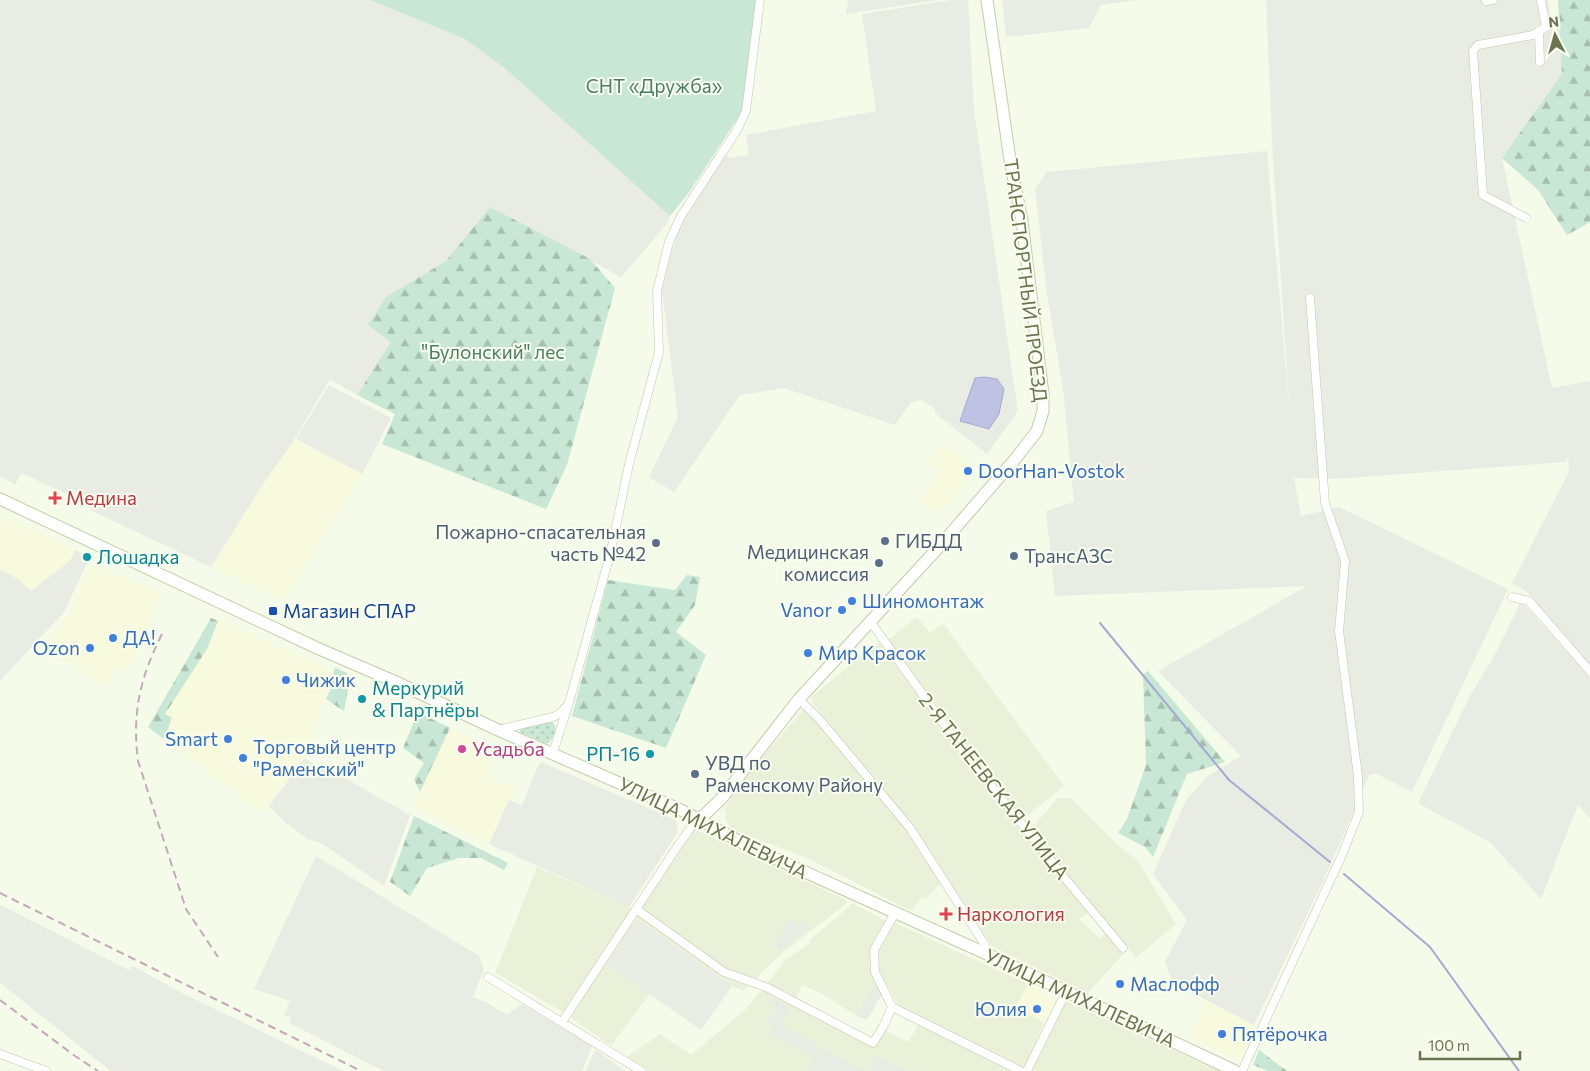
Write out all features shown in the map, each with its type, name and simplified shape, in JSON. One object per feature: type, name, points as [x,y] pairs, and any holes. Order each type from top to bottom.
[{"type":"main road","name":"ТРАНСПОРТНЫЙ ПРОЕЗД","points":[[699,820],[721,798],[799,699],[938,548],[1037,432],[1042,417],[1043,394],[1022,221],[1010,160],[987,0]]},
{"type":"main road","name":"УЛИЦА МИХАЛЕВИЧА","points":[[0,499],[317,648],[681,810],[745,844],[987,954],[1235,1071]]},
{"type":"street","points":[[553,753],[611,551],[629,464],[659,352],[657,291],[666,252],[681,216],[737,130],[746,111],[760,0]]},
{"type":"street","points":[[1526,218],[1483,195],[1473,51],[1478,44],[1533,35],[1546,27],[1541,0]]},
{"type":"street","points":[[1539,31],[1540,62]]},
{"type":"street","points":[[1242,1071],[1342,855],[1359,812],[1358,776],[1339,631],[1344,561],[1325,503],[1310,298]]},
{"type":"street","points":[[1512,597],[1528,601],[1590,671]]},
{"type":"street","name":"2-Я ТАНЕЕВСКАЯ УЛИЦА","points":[[870,621],[956,740],[1064,877],[1123,948]]},
{"type":"street","points":[[498,730],[559,714],[564,710],[570,699]]},
{"type":"street","points":[[799,699],[820,720],[910,828],[985,945],[987,954]]},
{"type":"street","name":"ТРАНСПОРТНЫЙ ПРОЕЗД","points":[[562,1022],[692,826],[699,820]]},
{"type":"street","points":[[636,909],[724,972],[768,988],[874,1043],[892,1007]]},
{"type":"street","points":[[895,913],[874,950],[876,972],[892,1007],[1021,1071]]},
{"type":"street","points":[[488,977],[641,1071]]},
{"type":"street","points":[[1027,1071],[1066,992]]},
{"type":"street","points":[[0,1054],[46,1071]]},
{"type":"shaded area","points":[[0,0],[370,0],[465,39],[507,70],[670,216],[667,224],[621,277],[490,207],[446,261],[386,297],[392,342],[357,395],[330,379],[294,440],[263,484],[211,567],[90,510],[94,501],[70,489],[67,494],[21,473],[15,485],[0,476]]},
{"type":"shaded area","points":[[848,0],[938,0],[846,14]]},
{"type":"shaded area","points":[[951,0],[968,0],[974,110],[1018,411],[987,454],[935,413],[935,409],[921,400],[911,402],[895,425],[784,388],[740,395],[674,492],[649,477],[678,417],[661,284],[682,220],[726,155],[730,158],[749,155],[746,135],[876,111],[862,14]]},
{"type":"shaded area","points":[[1002,0],[1138,0],[1101,5],[1089,28],[1006,37]]},
{"type":"shaded area","points":[[1266,0],[1548,0],[1551,20],[1581,19],[1585,56],[1506,156],[1502,158],[1552,388],[1590,381],[1590,666],[1526,591],[1512,583],[1569,472],[1568,456],[1566,462],[1333,479],[1294,478],[1301,516],[1339,507],[1508,589],[1412,792],[1377,774],[1370,774],[1325,877],[1254,1025],[1172,982],[1165,962],[1187,920],[1153,874],[1186,800],[1208,776],[1241,756],[1158,671],[1307,586],[1055,596],[1046,511],[1074,502],[1063,388],[1047,294],[1035,189],[1047,172],[1267,151],[1290,418],[1273,160]]},
{"type":"shaded area","points":[[329,385],[391,418],[362,474],[296,439]]},
{"type":"shaded area","points":[[294,440],[362,474],[284,601],[211,567],[263,484]]},
{"type":"shaded area","points":[[941,443],[975,469],[943,511],[933,510],[920,501],[941,471],[927,463]]},
{"type":"shaded area","points":[[0,515],[75,550],[70,560],[31,591],[18,579],[0,569]]},
{"type":"shaded area","points":[[75,550],[80,552],[88,561],[64,612],[0,681],[0,569],[18,579],[31,591],[70,561]]},
{"type":"shaded area","points":[[91,563],[161,594],[130,669],[118,670],[105,686],[57,655],[59,649],[46,641],[68,615]]},
{"type":"shaded area","points":[[1520,603],[1527,607],[1590,678],[1590,818],[1578,805],[1541,899],[1491,843],[1418,803],[1470,696],[1497,651]]},
{"type":"shaded area","points":[[917,617],[930,633],[943,623],[1064,786],[1022,820],[888,640]]},
{"type":"shaded area","points":[[217,618],[332,671],[326,695],[304,757],[263,813],[149,727]]},
{"type":"shaded area","points":[[879,642],[985,784],[1089,912],[1079,919],[1100,939],[1106,934],[1123,954],[1088,993],[993,947],[915,831],[813,703],[811,697]]},
{"type":"shaded area","points":[[804,709],[904,824],[942,882],[925,899],[922,897],[911,911],[805,857],[732,830],[726,820],[725,808],[734,790]]},
{"type":"shaded area","points":[[450,728],[498,752],[488,777],[514,788],[489,844],[412,807]]},
{"type":"shaded area","points":[[305,758],[315,765],[338,774],[410,815],[384,886],[327,847],[309,840],[285,822],[269,806]]},
{"type":"shaded area","points":[[541,762],[676,820],[678,832],[629,907],[489,844],[509,800],[522,806]]},
{"type":"shaded area","points":[[1058,798],[1071,798],[1118,845],[1138,861],[1176,924],[1136,958],[1031,829]]},
{"type":"shaded area","points":[[694,829],[846,900],[846,904],[782,953],[743,991],[732,986],[637,919],[606,963],[650,994],[611,1046],[563,1012],[495,973],[537,867],[629,907],[637,913]]},
{"type":"shaded area","points":[[316,856],[479,956],[484,969],[473,997],[486,1002],[507,1015],[522,1004],[592,1046],[582,1071],[384,1071],[289,1023],[291,1018],[284,1015],[290,1001],[254,989]]},
{"type":"shaded area","points":[[852,903],[886,921],[873,942],[870,951],[870,962],[876,982],[855,1015],[821,993],[802,985],[795,1001],[873,1038],[885,1030],[908,1042],[919,1024],[1015,1071],[908,1071],[876,1055],[869,1071],[867,1071],[781,1026],[777,1007],[767,1024],[773,1027],[769,1034],[815,1056],[806,1071],[648,1071],[625,1058],[660,1034],[691,1055],[745,1010],[786,960],[810,943],[809,940]]},
{"type":"shaded area","points":[[0,905],[129,970],[133,966],[182,993],[343,1071],[111,1071],[0,983]]},
{"type":"shaded area","points":[[637,919],[732,986],[701,1030],[606,964]]},
{"type":"shaded area","points":[[791,919],[797,925],[805,919],[811,927],[780,951],[774,943]]},
{"type":"shaded area","points":[[891,921],[1028,984],[1016,1007],[1044,1023],[1024,1069],[899,1007],[878,969],[877,947]]},
{"type":"shaded area","points":[[876,982],[883,993],[867,1020],[855,1015]]},
{"type":"shaded area","points":[[1028,984],[1057,1002],[1044,1023],[1016,1007]]},
{"type":"shaded area","points":[[772,998],[791,1007],[782,1026],[867,1071],[806,1071],[814,1056],[769,1034],[773,1027],[767,1024],[777,1007],[768,1002]]},
{"type":"shaded area","points":[[1064,1000],[1219,1071],[1037,1071],[1031,1068]]},
{"type":"shaded area","points":[[1207,1000],[1254,1025],[1239,1060],[1189,1037]]},
{"type":"shaded area","points":[[595,1049],[623,1070],[625,1071],[586,1071]]},
{"type":"shaded area","points":[[876,1055],[908,1071],[869,1071]]},
{"type":"green space","name":"СНТ «Дружба»","points":[[370,0],[756,0],[742,112],[690,191],[670,216],[507,70],[465,39]]},
{"type":"green space","points":[[1558,0],[1590,0],[1590,222],[1567,235],[1538,190],[1502,158],[1562,74]]},
{"type":"green space","name":"\"Булонский\" лес","points":[[490,207],[590,259],[615,288],[567,465],[546,509],[382,444],[395,414],[357,395],[391,342],[368,325],[386,297],[446,261]]},
{"type":"green space","points":[[687,575],[700,577],[695,605],[676,632],[706,655],[666,748],[572,716],[608,580],[675,590]]},
{"type":"green space","points":[[211,618],[218,621],[207,649],[165,714],[172,718],[164,739],[148,727]]},
{"type":"green space","points":[[336,668],[347,673],[350,679],[344,711],[326,699],[333,684],[334,669]]},
{"type":"green space","points":[[1148,671],[1225,762],[1187,774],[1153,857],[1145,847],[1118,833],[1127,819],[1146,765],[1143,675]]},
{"type":"green space","points":[[418,712],[450,728],[420,792],[414,779],[424,763],[403,748]]},
{"type":"green space","points":[[550,721],[555,725],[555,733],[547,744],[520,732],[519,729]]},
{"type":"green space","points":[[414,816],[508,863],[504,870],[481,858],[459,858],[427,868],[410,896],[390,882]]},
{"type":"green space","points":[[1259,1050],[1287,1071],[1268,1071],[1253,1065]]},
{"type":"water","points":[[975,378],[997,379],[1004,389],[999,414],[989,429],[960,421]]},
{"type":"waterway","points":[[1100,623],[1229,780],[1330,862]]},
{"type":"waterway","points":[[1344,874],[1430,947],[1519,1071]]},
{"type":"railway","points":[[162,634],[143,681],[137,711],[136,743],[138,761],[186,909],[218,957]]},
{"type":"railway","points":[[0,893],[361,1071]]},
{"type":"railway","points":[[0,1000],[98,1071]]},
{"type":"place","name":"DoorHan-Vostok","points":[[968,471]]},
{"type":"place","name":"Медина","points":[[55,498]]},
{"type":"place","name":"ГИБДД","points":[[885,541]]},
{"type":"place","name":"Пожарно-спасательная часть №42","points":[[656,543]]},
{"type":"place","name":"ТрансАЗС","points":[[1014,556]]},
{"type":"place","name":"Лошадка","points":[[87,557]]},
{"type":"place","name":"Медицинская комиссия","points":[[879,563]]},
{"type":"place","name":"Шиномонтаж","points":[[852,601]]},
{"type":"place","name":"Vanor","points":[[842,610]]},
{"type":"place","name":"Магазин СПАР","points":[[273,611]]},
{"type":"place","name":"ДА!","points":[[113,638]]},
{"type":"place","name":"Ozon","points":[[90,648]]},
{"type":"place","name":"Мир Красок","points":[[808,653]]},
{"type":"place","name":"Чижик","points":[[286,680]]},
{"type":"place","name":"Меркурий & Партнёры","points":[[362,699]]},
{"type":"place","name":"Smart","points":[[228,739]]},
{"type":"place","name":"Усадьба","points":[[462,749]]},
{"type":"place","name":"РП-16","points":[[650,754]]},
{"type":"place","name":"Торговый центр \"Раменский\"","points":[[243,758]]},
{"type":"place","name":"УВД по Раменскому Району","points":[[695,774]]},
{"type":"place","name":"Наркология","points":[[946,914]]},
{"type":"place","name":"Маслофф","points":[[1120,984]]},
{"type":"place","name":"Юлия","points":[[1037,1009]]},
{"type":"place","name":"Пятёрочка","points":[[1222,1034]]}]
